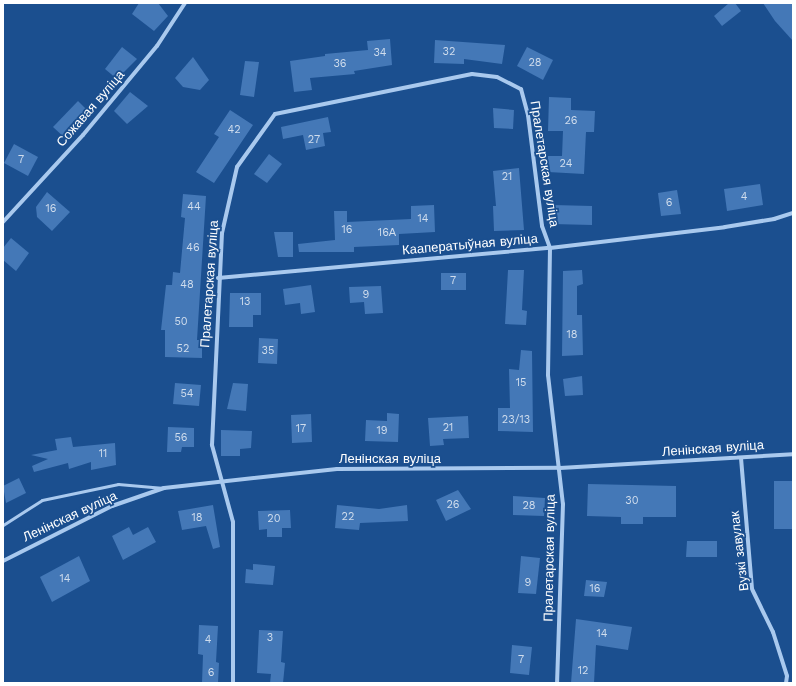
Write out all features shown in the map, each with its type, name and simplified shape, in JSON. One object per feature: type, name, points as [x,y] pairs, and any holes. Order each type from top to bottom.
[{"type":"street","name":"Сожавая вуліца","points":[[3,222],[83,135],[157,46],[186,3]]},
{"type":"street","name":"Пралетарская вуліца","points":[[233,683],[233,522],[223,480],[212,445],[218,278],[222,233],[237,167],[275,114],[472,74],[497,77],[521,89],[528,115],[542,226],[550,248],[548,279],[548,375],[563,504],[557,683]]},
{"type":"street","name":"Кааператыўная вуліца","points":[[218,278],[550,248],[725,227],[774,219],[793,213]]},
{"type":"street","name":"Ленінская вуліца","points":[[3,561],[112,506],[164,488],[223,480],[337,469],[560,468],[793,454]]},
{"type":"street","name":"Вузкі завулак","points":[[741,458],[752,589],[773,632],[787,676],[786,683]]},
{"type":"lane","points":[[3,525],[42,500],[118,484],[164,488]]},
{"type":"building","points":[[139,3],[158,3],[168,16],[154,31],[132,14]]},
{"type":"building","points":[[729,3],[735,3],[741,11],[722,26],[714,16]]},
{"type":"building","points":[[763,3],[793,3],[793,41],[775,21]]},
{"type":"building","points":[[390,39],[392,65],[354,71],[355,74],[310,78],[312,90],[294,92],[290,61],[325,56],[325,54],[368,50],[367,41]]},
{"type":"building","points":[[435,40],[505,45],[502,64],[464,59],[464,64],[434,63]]},
{"type":"building","points":[[122,47],[137,59],[117,79],[105,69]]},
{"type":"building","points":[[527,47],[553,60],[543,80],[517,66]]},
{"type":"building","points":[[193,57],[209,80],[200,90],[183,87],[175,78]]},
{"type":"building","points":[[245,61],[259,62],[254,97],[240,95]]},
{"type":"building","points":[[130,92],[148,106],[127,124],[114,111]]},
{"type":"building","points":[[549,97],[571,98],[571,110],[595,111],[594,132],[586,132],[584,174],[548,172],[548,156],[562,156],[563,131],[548,131]]},
{"type":"building","points":[[78,101],[90,113],[65,138],[53,127]]},
{"type":"building","points":[[493,108],[514,110],[513,129],[494,128]]},
{"type":"building","points":[[230,110],[253,125],[214,183],[196,172],[219,137],[214,134]]},
{"type":"building","points":[[328,117],[331,132],[323,133],[325,146],[306,150],[303,135],[283,139],[281,127]]},
{"type":"building","points":[[14,144],[38,157],[28,176],[4,163]]},
{"type":"building","points":[[269,154],[282,164],[267,183],[254,174]]},
{"type":"building","points":[[519,168],[524,230],[494,231],[493,206],[496,206],[493,171]]},
{"type":"building","points":[[760,184],[763,205],[727,211],[724,189]]},
{"type":"building","points":[[677,190],[681,214],[661,216],[658,193]]},
{"type":"building","points":[[47,192],[70,212],[52,231],[37,217],[36,207]]},
{"type":"building","points":[[183,194],[206,196],[197,340],[202,340],[202,358],[165,357],[165,330],[161,330],[166,285],[172,285],[173,272],[180,273],[185,218],[181,217]]},
{"type":"building","points":[[434,205],[435,232],[399,234],[399,245],[354,247],[354,252],[299,252],[298,244],[335,240],[334,211],[347,211],[347,222],[411,219],[411,206]]},
{"type":"building","points":[[553,205],[592,206],[592,225],[552,224]]},
{"type":"building","points":[[274,232],[293,232],[293,257],[278,257]]},
{"type":"building","points":[[11,238],[29,253],[16,271],[3,260],[3,248]]},
{"type":"building","points":[[508,270],[524,270],[522,310],[527,311],[526,325],[505,324]]},
{"type":"building","points":[[582,270],[583,284],[577,286],[577,315],[582,315],[583,355],[562,356],[563,271]]},
{"type":"building","points":[[441,273],[466,273],[466,290],[441,290]]},
{"type":"building","points":[[311,285],[315,312],[301,314],[300,303],[285,305],[283,289]]},
{"type":"building","points":[[381,286],[383,313],[365,314],[364,302],[350,303],[349,287]]},
{"type":"building","points":[[230,293],[261,293],[261,315],[253,315],[253,327],[229,327]]},
{"type":"building","points":[[259,338],[278,339],[277,364],[258,363]]},
{"type":"building","points":[[521,350],[532,351],[533,432],[498,431],[498,408],[510,408],[509,369],[519,370]]},
{"type":"building","points":[[582,376],[583,395],[565,396],[563,379]]},
{"type":"building","points":[[175,383],[201,385],[199,406],[173,404]]},
{"type":"building","points":[[233,383],[248,384],[246,411],[227,409]]},
{"type":"building","points":[[387,413],[399,414],[398,442],[365,441],[366,420],[387,421]]},
{"type":"building","points":[[311,414],[312,442],[292,443],[291,415]]},
{"type":"building","points":[[468,416],[469,438],[443,439],[444,445],[430,446],[428,418]]},
{"type":"building","points":[[168,427],[194,428],[194,447],[182,447],[181,452],[167,452]]},
{"type":"building","points":[[221,430],[252,431],[251,448],[240,449],[240,456],[221,456]]},
{"type":"building","points":[[71,437],[73,447],[115,443],[116,465],[91,470],[91,462],[69,469],[68,463],[34,472],[32,466],[48,459],[31,455],[57,450],[55,439]]},
{"type":"building","points":[[19,478],[26,493],[6,503],[3,486]]},
{"type":"building","points":[[774,481],[793,481],[793,529],[774,529]]},
{"type":"building","points":[[588,484],[676,486],[676,517],[643,517],[643,524],[621,524],[621,517],[587,516]]},
{"type":"building","points":[[458,490],[471,509],[446,521],[436,500]]},
{"type":"building","points":[[513,496],[545,498],[544,516],[513,515]]},
{"type":"building","points":[[213,505],[220,547],[213,549],[206,526],[182,530],[178,511]]},
{"type":"building","points":[[337,505],[379,509],[407,505],[408,521],[360,523],[359,530],[335,528]]},
{"type":"building","points":[[290,510],[291,528],[282,528],[282,537],[267,537],[267,529],[259,530],[258,511]]},
{"type":"building","points":[[129,527],[133,535],[148,527],[156,542],[123,560],[112,536]]},
{"type":"building","points":[[687,541],[717,541],[717,557],[686,557]]},
{"type":"building","points":[[79,556],[90,581],[52,602],[40,577]]},
{"type":"building","points":[[521,556],[540,558],[536,594],[518,593]]},
{"type":"building","points":[[253,564],[275,566],[273,585],[245,583],[246,569],[253,570]]},
{"type":"building","points":[[586,580],[607,582],[604,597],[584,596]]},
{"type":"building","points":[[576,619],[632,627],[628,650],[596,645],[594,683],[571,683]]},
{"type":"building","points":[[199,625],[218,626],[216,662],[219,663],[218,683],[202,683],[203,655],[198,654]]},
{"type":"building","points":[[259,630],[283,631],[281,662],[285,663],[283,683],[270,683],[271,674],[257,673]]},
{"type":"building","points":[[512,645],[532,647],[529,675],[510,673]]}]
